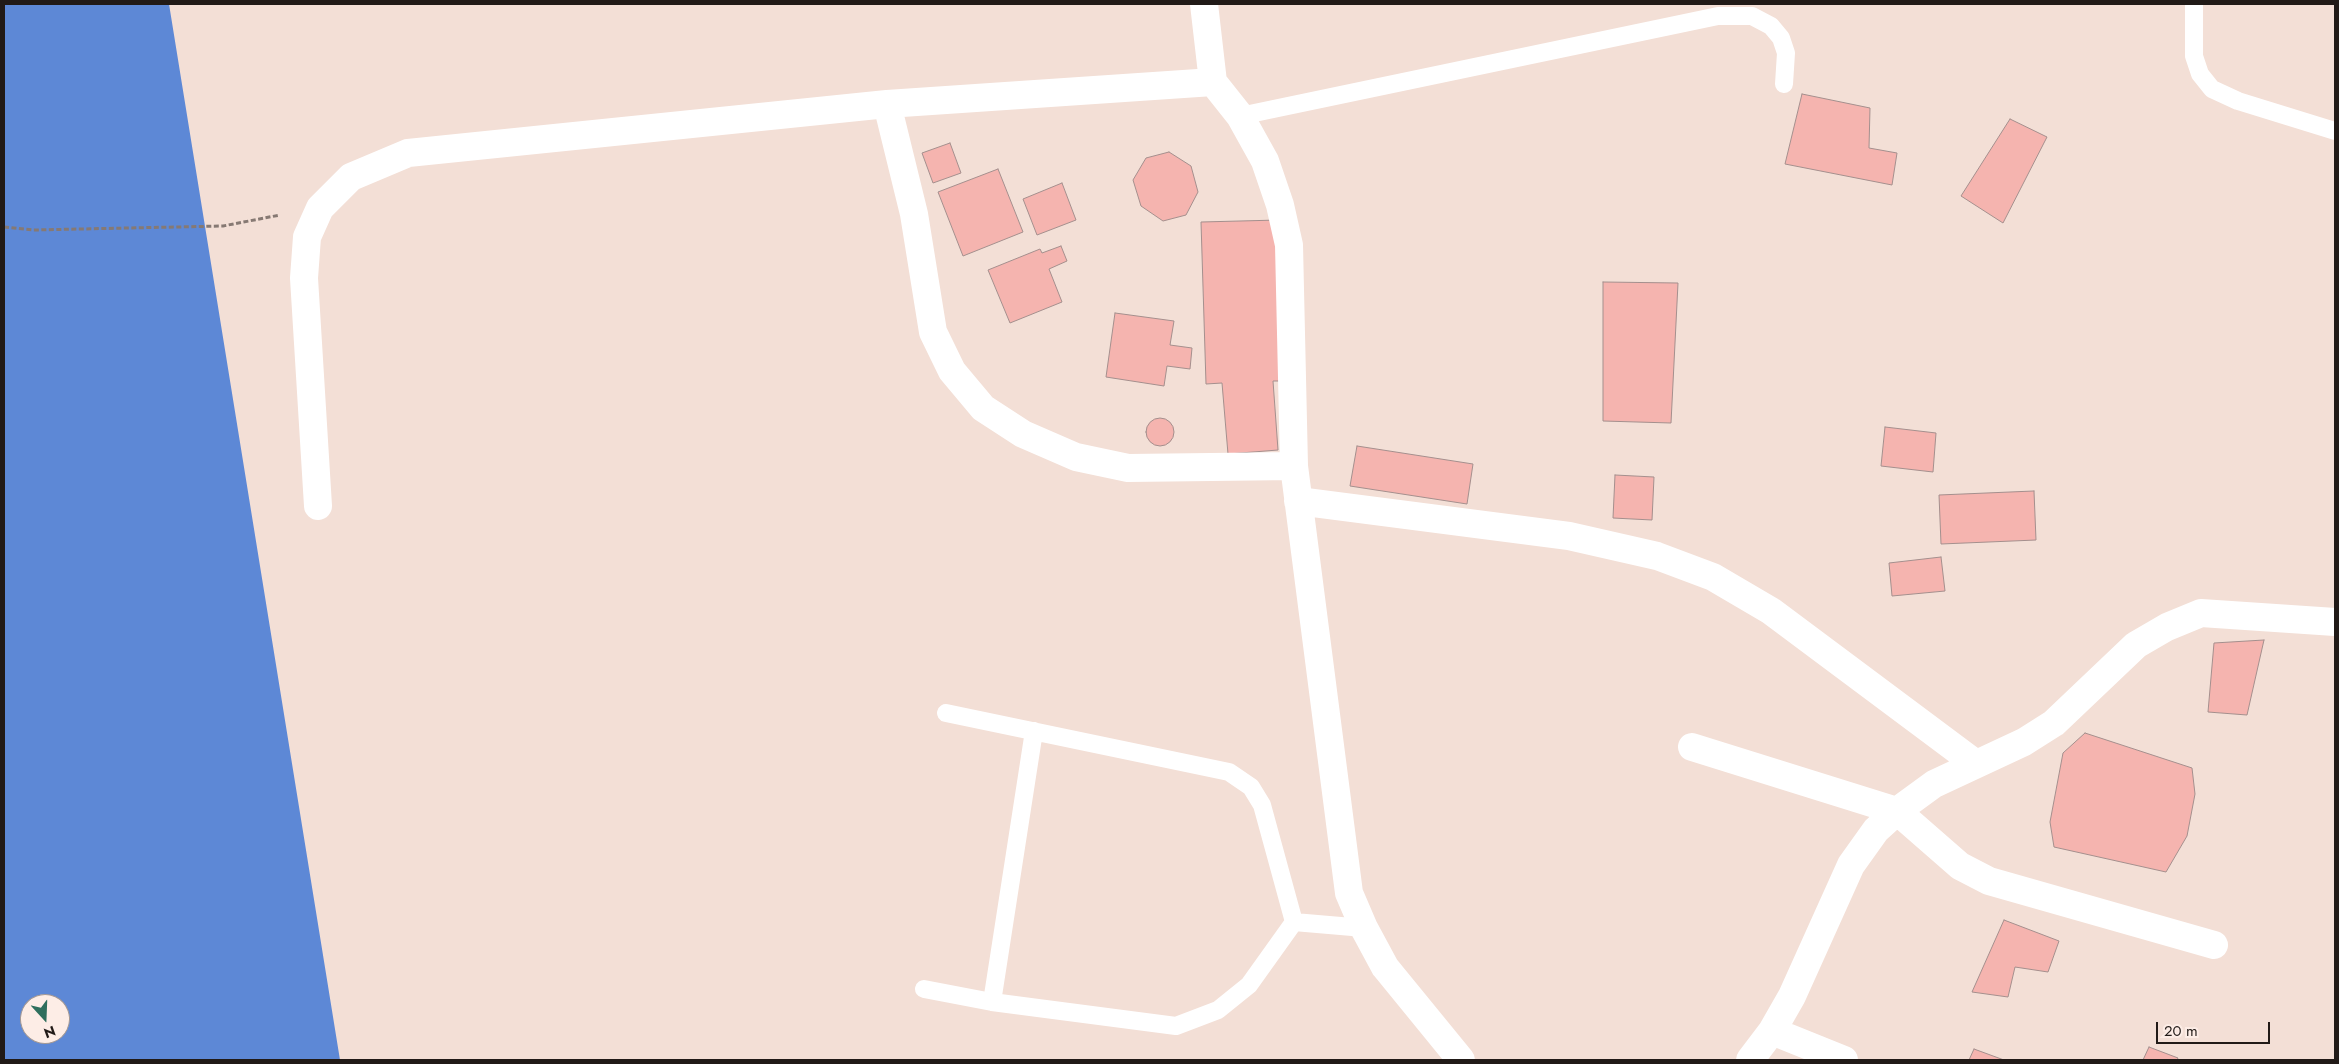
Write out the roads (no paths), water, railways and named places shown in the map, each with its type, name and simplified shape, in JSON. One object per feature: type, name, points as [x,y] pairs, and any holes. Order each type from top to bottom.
[{"type":"street","points":[[1204,4],[1212,82],[1240,116],[1265,161],[1280,204],[1289,245],[1294,466],[1349,893],[1364,928],[1385,967],[1461,1060]]},
{"type":"street","points":[[318,506],[304,278],[307,237],[320,208],[351,177],[408,153],[887,104],[1212,82]]},
{"type":"street","points":[[887,104],[914,214],[933,332],[952,371],[983,408],[1023,434],[1076,457],[1128,468],[1294,466]]},
{"type":"street","points":[[1298,501],[1569,536],[1658,556],[1713,577],[1771,611],[1976,764]]},
{"type":"street","points":[[1750,1060],[1772,1031],[1792,996],[1851,865],[1876,830],[1897,811],[1934,784],[2024,742],[2054,724],[2136,645],[2167,627],[2201,613],[2335,622]]},
{"type":"street","points":[[1692,747],[1897,811],[1960,866],[1989,881],[2214,945]]},
{"type":"street","points":[[1772,1031],[1844,1060]]},
{"type":"lane","points":[[2194,4],[2194,56],[2200,74],[2212,89],[2238,101],[2335,131]]},
{"type":"lane","points":[[1240,116],[1718,16],[1752,16],[1771,26],[1781,38],[1786,52],[1784,84]]},
{"type":"lane","points":[[946,712],[1229,772],[1250,787],[1262,804],[1294,922]]},
{"type":"lane","points":[[992,1002],[1034,731]]},
{"type":"lane","points":[[1294,922],[1364,928]]},
{"type":"lane","points":[[924,989],[992,1002],[1176,1026],[1218,1010],[1249,986],[1294,922]]},
{"type":"water","points":[[4,4],[169,4],[340,1060],[4,1060]]}]
